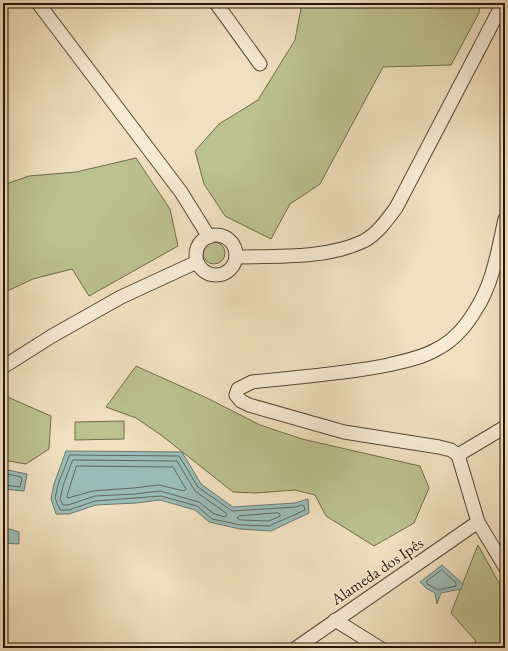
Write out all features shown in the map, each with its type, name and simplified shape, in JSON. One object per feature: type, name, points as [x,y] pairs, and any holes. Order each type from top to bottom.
[{"type":"street","points":[[38,3],[181,192],[209,236]]},
{"type":"street","points":[[216,3],[260,64]]},
{"type":"street","points":[[236,257],[298,256],[328,251],[364,240],[377,231],[396,208],[503,3]]},
{"type":"street","points":[[505,219],[496,262],[485,292],[476,310],[453,339],[436,350],[408,361],[364,370],[252,382],[238,389],[236,395],[241,401],[249,405],[344,432],[451,450],[458,455],[478,522],[505,567]]},
{"type":"street","points":[[220,235],[226,238],[235,248],[236,257],[233,267],[228,272],[216,276],[201,269],[197,262],[196,252],[201,241],[209,236],[220,235]]},
{"type":"street","points":[[3,367],[52,336],[121,297],[197,262]]},
{"type":"street","points":[[458,455],[505,427]]},
{"type":"street","name":"Alameda dos Ipês","points":[[296,648],[335,620],[378,593],[478,522]]},
{"type":"street","points":[[335,620],[380,648]]},
{"type":"green space","points":[[302,3],[480,3],[479,13],[451,65],[383,67],[320,184],[290,204],[271,239],[225,216],[204,184],[195,151],[219,124],[258,100],[295,40]]},
{"type":"green space","points":[[136,158],[170,209],[178,246],[89,296],[72,269],[33,279],[3,293],[3,185],[29,176],[76,172]]},
{"type":"green space","points":[[214,242],[222,245],[225,253],[222,261],[214,264],[206,261],[203,253],[206,245]]},
{"type":"green space","points":[[136,366],[207,398],[260,425],[302,439],[420,466],[429,488],[414,523],[374,546],[326,516],[315,495],[295,490],[256,493],[233,492],[161,435],[136,418],[106,407]]},
{"type":"green space","points":[[3,395],[51,416],[49,449],[26,464],[3,460]]},
{"type":"green space","points":[[124,421],[124,439],[75,440],[75,422]]},
{"type":"green space","points":[[478,545],[505,594],[505,648],[477,648],[475,640],[451,613]]},
{"type":"water","points":[[66,451],[182,452],[201,484],[233,507],[295,503],[308,499],[309,513],[271,531],[240,529],[209,522],[195,510],[160,500],[96,505],[69,514],[56,514],[51,499],[54,484]]},
{"type":"water","points":[[3,469],[27,474],[24,491],[3,489]]},
{"type":"water","points":[[3,529],[10,529],[19,532],[19,544],[3,543]]},
{"type":"water","points":[[442,565],[463,584],[461,589],[441,593],[437,604],[435,593],[426,588],[420,582]]}]
